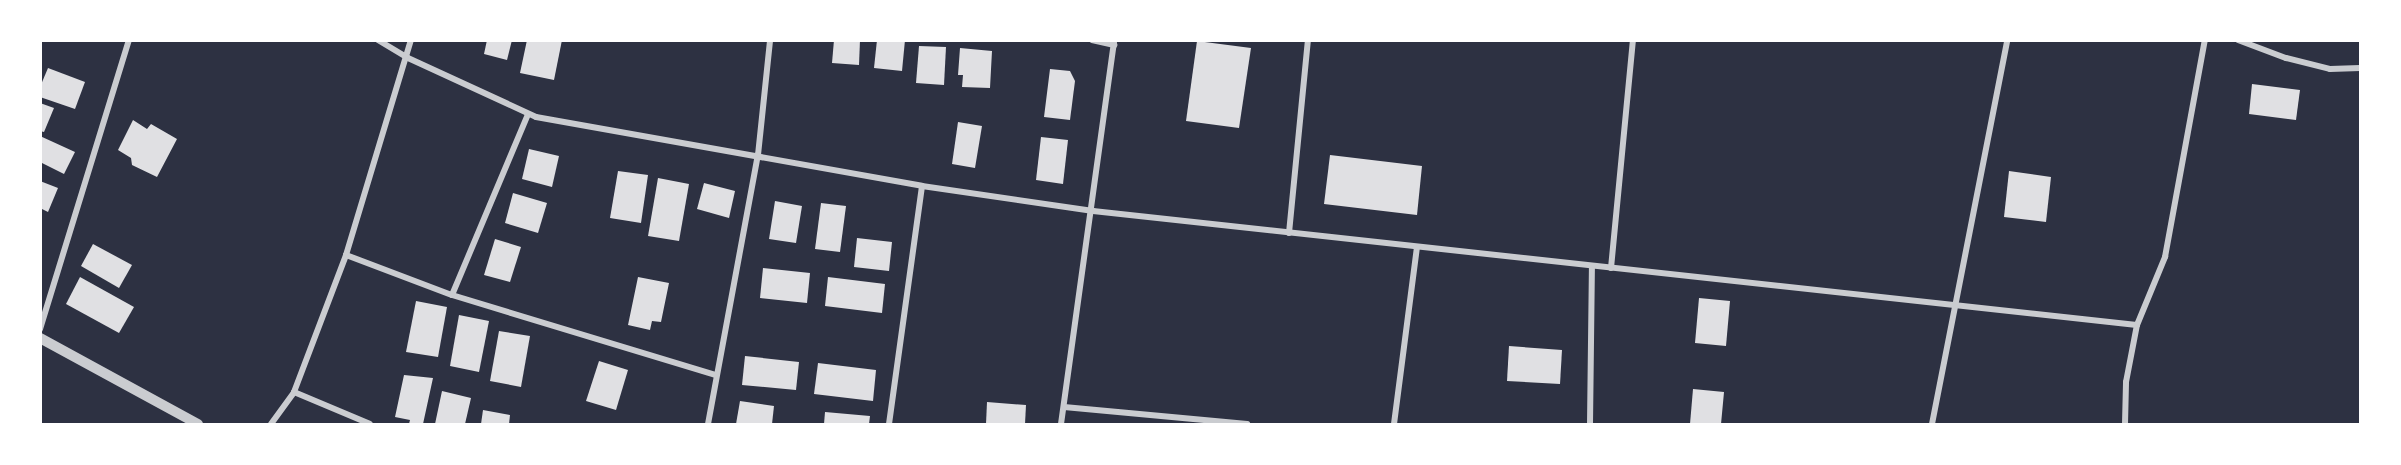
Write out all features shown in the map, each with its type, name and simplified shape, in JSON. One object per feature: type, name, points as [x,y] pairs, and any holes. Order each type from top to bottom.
[{"type":"street","points":[[40,329],[129,40]]},
{"type":"street","points":[[378,40],[408,58],[536,117],[922,186],[1092,211],[2137,325]]},
{"type":"street","points":[[271,424],[294,392],[346,255],[408,58],[411,40]]},
{"type":"street","points":[[708,424],[758,155],[770,40]]},
{"type":"street","points":[[1061,424],[1114,43],[1092,40]]},
{"type":"street","points":[[1290,233],[1308,40]]},
{"type":"street","points":[[1611,268],[1633,40]]},
{"type":"street","points":[[1932,424],[2007,40]]},
{"type":"street","points":[[2125,424],[2126,382],[2137,325],[2165,257],[2205,40]]},
{"type":"street","points":[[2238,40],[2286,58],[2330,69],[2361,68]]},
{"type":"street","points":[[452,294],[528,114]]},
{"type":"street","points":[[889,424],[922,186]]},
{"type":"street","points":[[1394,424],[1417,247]]},
{"type":"street","points":[[346,255],[452,294],[716,375]]},
{"type":"street","points":[[1590,424],[1592,266]]},
{"type":"street","points":[[40,338],[195,424]]},
{"type":"street","points":[[294,392],[370,424]]},
{"type":"street","points":[[1064,407],[1247,424]]},
{"type":"building","points":[[487,40],[512,40],[507,60],[484,54]]},
{"type":"building","points":[[527,40],[562,40],[554,80],[520,73]]},
{"type":"building","points":[[834,40],[860,40],[859,65],[832,63]]},
{"type":"building","points":[[877,40],[905,40],[902,71],[874,68]]},
{"type":"building","points":[[1197,41],[1251,48],[1239,128],[1186,121]]},
{"type":"building","points":[[919,46],[946,47],[944,85],[916,83]]},
{"type":"building","points":[[960,48],[992,51],[990,88],[962,87],[963,75],[958,75]]},
{"type":"building","points":[[48,68],[85,82],[75,109],[40,97],[40,87]]},
{"type":"building","points":[[1050,69],[1070,71],[1075,81],[1070,120],[1044,117]]},
{"type":"building","points":[[2252,84],[2300,90],[2296,120],[2249,114]]},
{"type":"building","points":[[40,103],[54,108],[44,132],[40,131]]},
{"type":"building","points":[[133,120],[147,129],[151,124],[177,139],[157,177],[132,165],[131,158],[118,150]]},
{"type":"building","points":[[958,122],[982,126],[975,168],[952,164]]},
{"type":"building","points":[[40,136],[75,152],[64,174],[40,162]]},
{"type":"building","points":[[1041,137],[1068,140],[1063,184],[1036,180]]},
{"type":"building","points":[[529,149],[559,156],[552,187],[522,179]]},
{"type":"building","points":[[1330,155],[1422,166],[1417,215],[1324,204]]},
{"type":"building","points":[[618,171],[648,175],[641,223],[610,218]]},
{"type":"building","points":[[2009,171],[2051,177],[2046,222],[2004,217]]},
{"type":"building","points":[[658,178],[689,184],[679,241],[648,236]]},
{"type":"building","points":[[40,181],[58,188],[48,212],[40,208]]},
{"type":"building","points":[[704,183],[735,191],[729,218],[697,209]]},
{"type":"building","points":[[513,193],[547,203],[538,233],[505,223]]},
{"type":"building","points":[[775,201],[802,206],[796,243],[769,239]]},
{"type":"building","points":[[821,203],[846,206],[840,252],[815,249]]},
{"type":"building","points":[[857,238],[892,242],[889,271],[854,267]]},
{"type":"building","points":[[495,239],[521,247],[510,282],[484,275]]},
{"type":"building","points":[[93,244],[132,265],[119,288],[81,266]]},
{"type":"building","points":[[763,268],[810,273],[807,303],[760,298]]},
{"type":"building","points":[[80,277],[134,307],[119,333],[66,304]]},
{"type":"building","points":[[638,277],[669,283],[661,322],[652,321],[650,330],[628,325]]},
{"type":"building","points":[[828,277],[885,284],[882,313],[825,306]]},
{"type":"building","points":[[1699,298],[1730,301],[1726,346],[1695,343]]},
{"type":"building","points":[[416,301],[447,307],[438,357],[406,352]]},
{"type":"building","points":[[459,315],[489,321],[479,372],[450,366]]},
{"type":"building","points":[[499,331],[530,336],[521,387],[490,381]]},
{"type":"building","points":[[1509,346],[1562,350],[1560,384],[1507,381]]},
{"type":"building","points":[[745,356],[799,362],[796,390],[742,385]]},
{"type":"building","points":[[599,361],[628,370],[616,410],[586,401]]},
{"type":"building","points":[[818,363],[876,370],[873,401],[814,394]]},
{"type":"building","points":[[404,375],[433,378],[423,424],[409,424],[410,420],[395,417]]},
{"type":"building","points":[[1693,389],[1724,392],[1721,424],[1690,424]]},
{"type":"building","points":[[442,391],[471,398],[465,424],[435,424]]},
{"type":"building","points":[[740,401],[774,406],[772,424],[736,424]]},
{"type":"building","points":[[987,402],[1026,405],[1025,424],[986,424]]},
{"type":"building","points":[[483,410],[510,415],[509,424],[481,424]]},
{"type":"building","points":[[825,412],[870,416],[869,424],[824,424]]}]
